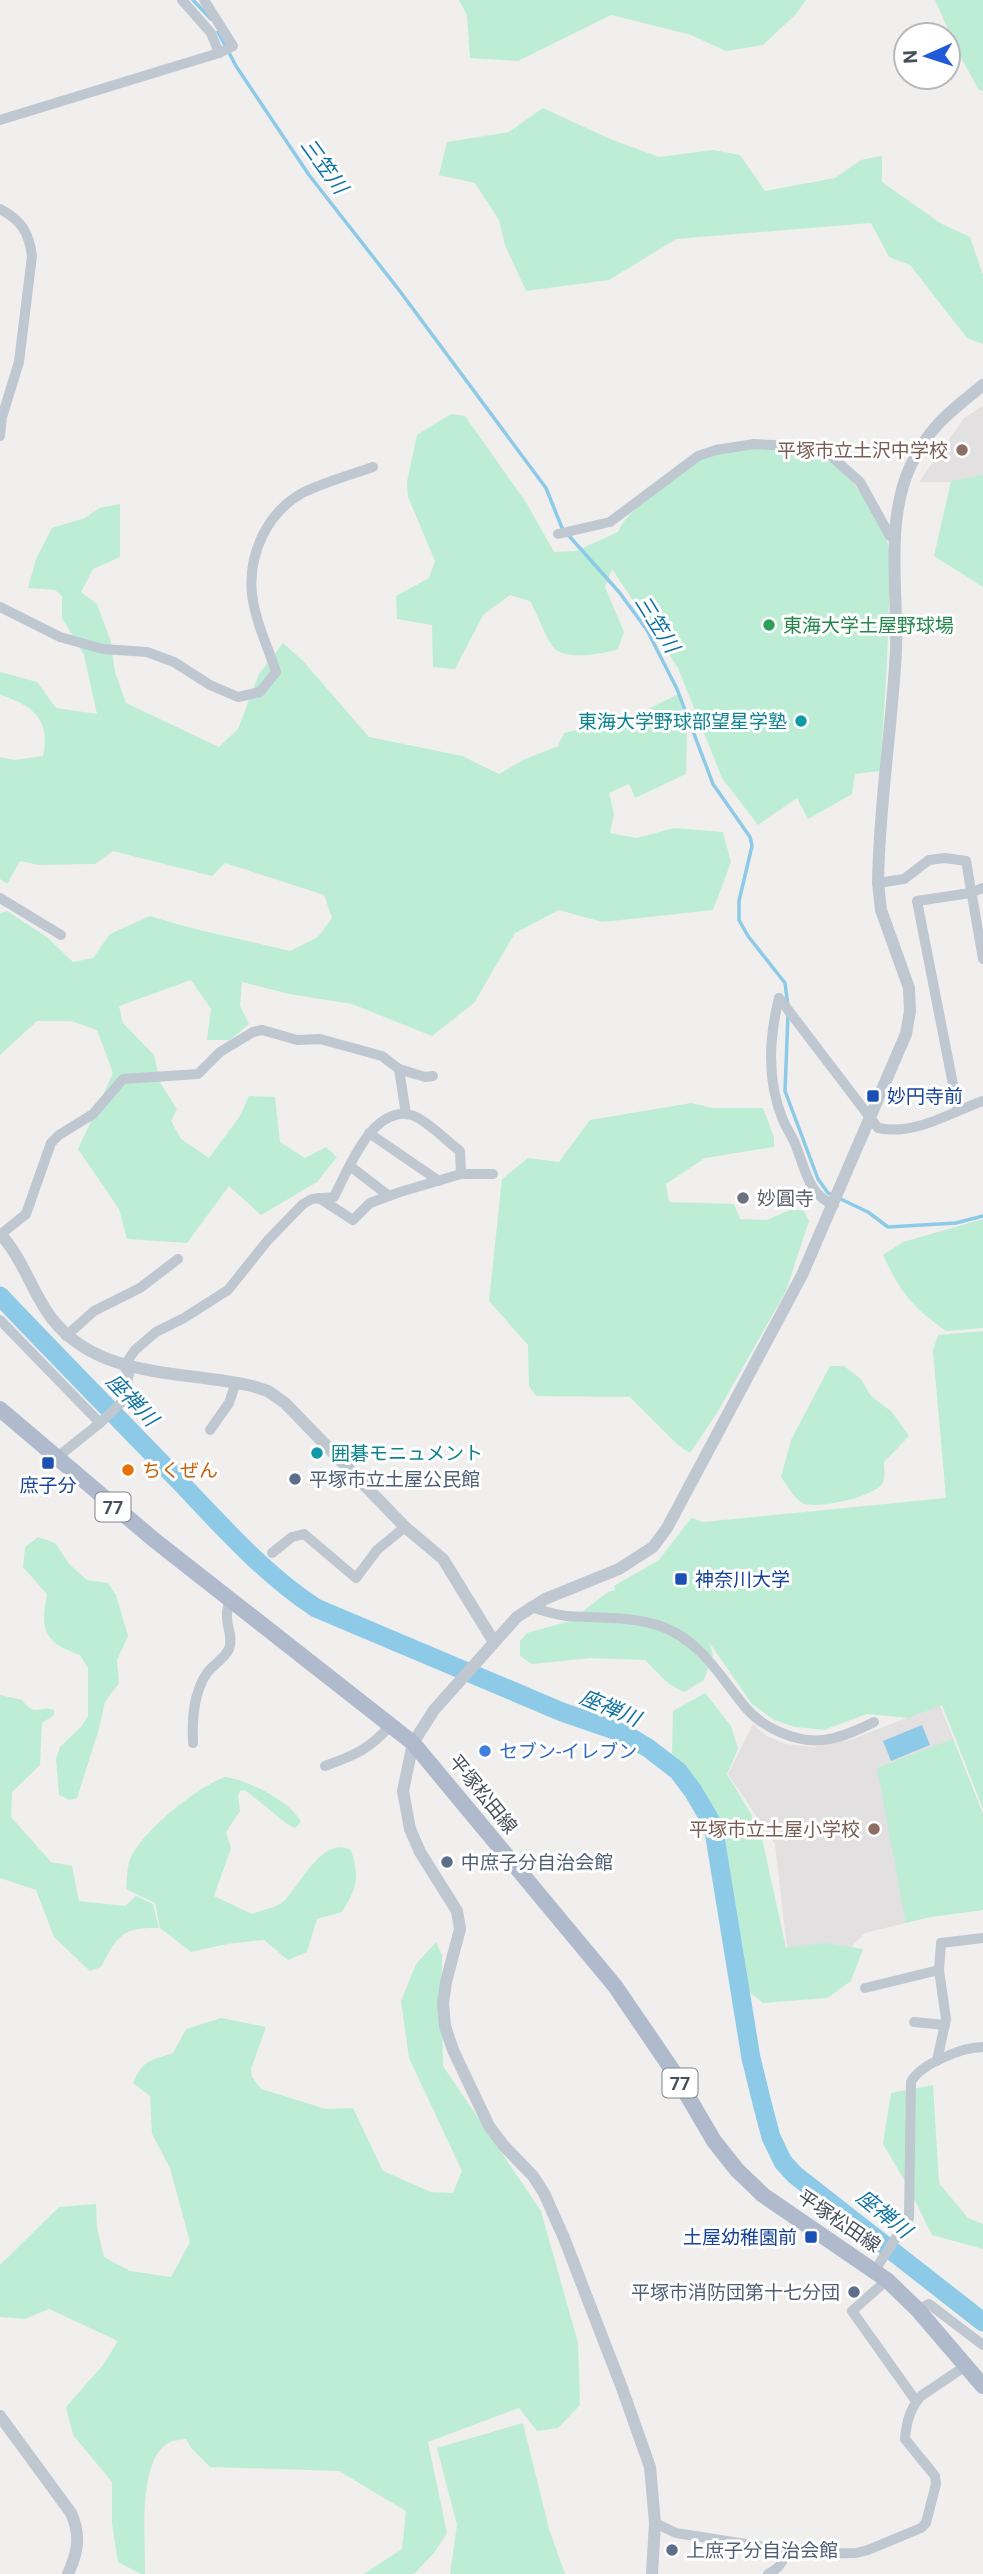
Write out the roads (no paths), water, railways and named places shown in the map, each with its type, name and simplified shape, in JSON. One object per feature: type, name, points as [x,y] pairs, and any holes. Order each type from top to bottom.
[{"type":"main road","name":"平塚松田線","points":[[0,1409],[55,1459],[230,1601],[413,1743],[615,1986],[673,2071],[714,2141],[737,2170],[763,2195],[881,2275],[918,2310],[983,2386]]},
{"type":"street","points":[[182,0],[211,33],[219,53]]},
{"type":"street","points":[[0,120],[219,53],[233,46],[204,0]]},
{"type":"street","points":[[0,209],[13,216],[24,227],[30,240],[32,256],[19,362],[2,417],[0,436]]},
{"type":"street","points":[[652,2574],[655,2523],[650,2466],[564,2238],[544,2193],[533,2176],[489,2126],[457,2060],[445,2026],[443,2003],[446,1982],[460,1929],[457,1912],[420,1852],[410,1829],[404,1791],[413,1743],[434,1710],[517,1617],[530,1606],[619,1569],[653,1547],[660,1537],[796,1287],[834,1205],[906,1034],[910,1011],[909,988],[881,910],[878,883],[896,650],[896,537],[899,500],[910,467],[936,424],[983,385]]},
{"type":"street","points":[[558,534],[610,522],[698,456],[754,444],[793,446],[831,456],[860,482],[890,536],[896,537]]},
{"type":"street","points":[[0,607],[60,637],[103,649],[147,652],[165,659],[209,685],[239,697],[260,692],[275,672],[256,614],[252,592],[256,552],[264,531],[281,508],[303,493],[373,467]]},
{"type":"street","points":[[878,883],[904,879],[929,860],[945,858],[966,861],[983,959]]},
{"type":"street","points":[[958,1110],[917,901],[970,893],[983,888]]},
{"type":"street","points":[[0,898],[61,935]]},
{"type":"street","points":[[834,1205],[814,1191],[808,1181],[774,1096],[771,1061],[774,1019],[779,998],[878,1128],[894,1131],[921,1125],[983,1101]]},
{"type":"street","points":[[433,1076],[425,1077],[399,1069],[382,1056],[320,1039],[297,1040],[262,1030],[253,1032],[220,1052],[198,1074],[123,1079],[93,1114],[51,1143],[26,1214],[1,1234],[16,1253],[50,1317],[66,1336],[95,1354],[124,1366],[236,1382],[268,1391],[285,1403],[405,1527],[443,1559],[494,1642]]},
{"type":"street","points":[[399,1069],[406,1114]]},
{"type":"street","points":[[124,1366],[135,1350],[156,1332],[228,1290],[268,1240],[303,1204],[312,1199],[334,1197],[369,1133],[381,1121],[406,1114],[413,1115],[460,1151],[461,1174]]},
{"type":"street","points":[[369,1133],[439,1181]]},
{"type":"street","points":[[350,1166],[389,1196]]},
{"type":"street","points":[[319,1198],[353,1220],[370,1203],[389,1196],[461,1174],[493,1174]]},
{"type":"street","points":[[66,1336],[94,1311],[140,1288],[178,1259]]},
{"type":"street","points":[[0,1320],[101,1422]]},
{"type":"street","points":[[55,1459],[121,1404],[125,1398],[129,1374],[124,1366]]},
{"type":"street","points":[[210,1430],[229,1403],[236,1382]]},
{"type":"street","points":[[272,1553],[292,1537],[304,1534],[356,1578],[377,1550],[405,1527]]},
{"type":"street","points":[[193,1743],[198,1688],[229,1648],[225,1612],[230,1601]]},
{"type":"street","points":[[530,1606],[563,1616],[660,1625],[680,1635],[716,1668],[748,1711],[772,1729],[797,1738],[822,1741],[849,1734],[874,1722]]},
{"type":"street","points":[[325,1766],[354,1756],[374,1744],[390,1726]]},
{"type":"street","points":[[937,2061],[945,2025],[944,1993],[939,1970],[941,1943],[983,1938]]},
{"type":"street","points":[[865,1988],[939,1970]]},
{"type":"street","points":[[914,2022],[945,2025]]},
{"type":"street","points":[[916,2401],[852,2311],[881,2275],[909,2218],[911,2209],[908,2164],[911,2082],[914,2074],[971,2047],[983,2047]]},
{"type":"street","points":[[918,2310],[929,2304],[983,2345]]},
{"type":"street","points":[[655,2523],[676,2533],[810,2554],[856,2553],[921,2528],[926,2523],[936,2476],[905,2439],[906,2427],[916,2401],[967,2365]]},
{"type":"street","points":[[0,2416],[71,2513],[77,2526],[78,2545],[68,2574]]},
{"type":"street","points":[[768,2574],[784,2560],[785,2552]]},
{"type":"water","points":[[922,1725],[930,1745],[891,1761],[883,1741]]},
{"type":"waterway","name":"三笠川","points":[[193,0],[211,19]]},
{"type":"waterway","name":"三笠川","points":[[218,32],[236,66],[309,175],[399,290],[546,488],[562,528],[619,592],[647,630],[677,689],[713,784],[750,837],[752,846],[739,901],[739,920],[748,936],[785,983],[788,1006]]},
{"type":"waterway","name":"三笠川","points":[[788,1014],[785,1091],[818,1179],[828,1193],[868,1212],[888,1227],[956,1223],[983,1216]]},
{"type":"waterway","name":"座禅川","points":[[0,1296],[244,1548],[297,1595],[316,1608],[562,1712],[623,1733],[678,1771],[713,1825],[751,2058],[771,2137],[783,2162],[795,2175],[983,2322]]},
{"type":"place","name":"平塚市立土沢中学校","points":[[962,450]]},
{"type":"place","name":"東海大学土屋野球場","points":[[769,625]]},
{"type":"place","name":"東海大学野球部望星学塾","points":[[801,721]]},
{"type":"place","name":"妙円寺前","points":[[873,1096]]},
{"type":"place","name":"妙圓寺","points":[[743,1198]]},
{"type":"place","name":"囲碁モニュメント","points":[[317,1453]]},
{"type":"place","name":"庶子分","points":[[48,1463]]},
{"type":"place","name":"ちくぜん","points":[[128,1470]]},
{"type":"place","name":"平塚市立土屋公民館","points":[[295,1479]]},
{"type":"place","name":"神奈川大学","points":[[681,1579]]},
{"type":"place","name":"セブン-イレブン","points":[[485,1751]]},
{"type":"place","name":"平塚市立土屋小学校","points":[[874,1829]]},
{"type":"place","name":"中庶子分自治会館","points":[[447,1862]]},
{"type":"place","name":"土屋幼稚園前","points":[[811,2237]]},
{"type":"place","name":"平塚市消防団第十七分団","points":[[854,2292]]},
{"type":"place","name":"上庶子分自治会館","points":[[672,2550]]}]
